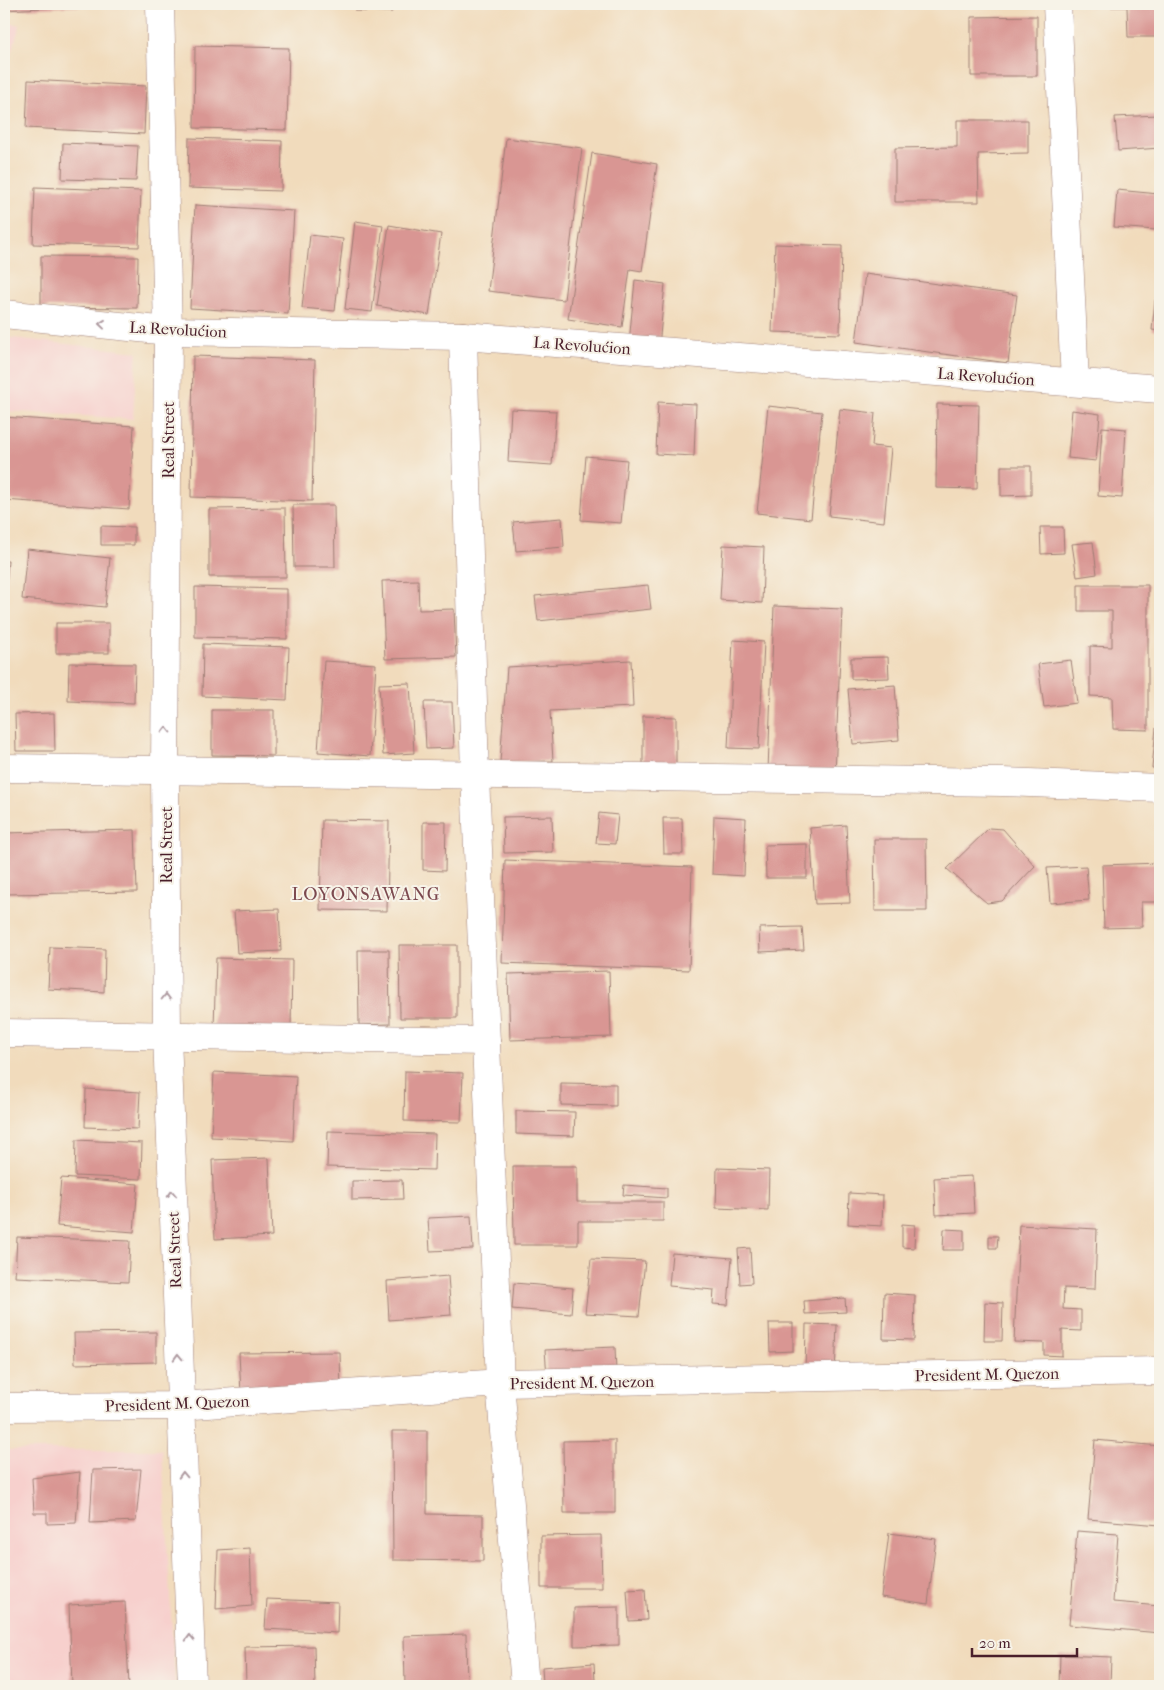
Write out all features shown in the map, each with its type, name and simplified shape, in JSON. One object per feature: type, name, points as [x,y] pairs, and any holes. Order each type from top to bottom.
[{"type":"street","name":"Real Street","points":[[160,4],[168,330],[165,771],[166,1036],[192,1686]]},
{"type":"street","points":[[1057,4],[1075,382]]},
{"type":"street","name":"La Revolućion","points":[[4,314],[168,330],[464,336],[1160,388]]},
{"type":"street","points":[[464,336],[476,776],[500,1383],[525,1686]]},
{"type":"street","points":[[4,768],[1002,782],[1160,788]]},
{"type":"street","points":[[4,1033],[486,1041]]},
{"type":"street","name":"President M. Quezon","points":[[4,1407],[180,1406],[500,1383],[1160,1372]]},
{"type":"shaded area","points":[[4,22],[20,25],[4,75]]},
{"type":"shaded area","points":[[4,337],[137,352],[133,419],[4,411]]},
{"type":"shaded area","points":[[4,1450],[162,1450],[175,1686],[4,1686]]},
{"type":"building","points":[[4,4],[102,4],[102,5],[4,10]]},
{"type":"building","points":[[355,4],[392,4],[392,12],[355,11]]},
{"type":"building","points":[[1091,4],[1160,4],[1160,37],[1128,37],[1127,7],[1091,7]]},
{"type":"building","points":[[1037,16],[1037,76],[971,76],[971,17]]},
{"type":"building","points":[[195,46],[289,48],[287,130],[194,128]]},
{"type":"building","points":[[28,80],[146,86],[144,134],[26,128]]},
{"type":"building","points":[[1158,115],[1160,148],[1118,151],[1115,117]]},
{"type":"building","points":[[957,120],[1028,120],[1028,153],[978,154],[979,202],[895,202],[895,148],[957,147]]},
{"type":"building","points":[[189,138],[282,141],[281,191],[188,188]]},
{"type":"building","points":[[506,138],[582,148],[564,300],[488,291]]},
{"type":"building","points":[[63,143],[138,146],[136,181],[62,179]]},
{"type":"building","points":[[592,153],[657,164],[642,271],[630,269],[622,327],[568,319]]},
{"type":"building","points":[[35,187],[141,191],[139,247],[33,244]]},
{"type":"building","points":[[1117,190],[1159,194],[1156,230],[1114,227]]},
{"type":"building","points":[[195,205],[294,211],[288,314],[190,308]]},
{"type":"building","points":[[355,221],[383,225],[372,312],[345,309]]},
{"type":"building","points":[[389,225],[441,234],[429,315],[377,306]]},
{"type":"building","points":[[310,235],[343,239],[335,311],[302,308]]},
{"type":"building","points":[[775,244],[842,246],[840,334],[772,332]]},
{"type":"building","points":[[41,256],[138,257],[137,308],[41,307]]},
{"type":"building","points":[[865,274],[1017,295],[1008,363],[856,342]]},
{"type":"building","points":[[635,280],[665,284],[659,346],[629,343]]},
{"type":"building","points":[[1155,300],[1160,301],[1160,331],[1152,330]]},
{"type":"building","points":[[193,356],[315,360],[312,501],[191,497]]},
{"type":"building","points":[[658,402],[696,404],[694,456],[656,454]]},
{"type":"building","points":[[937,404],[979,405],[977,489],[936,488]]},
{"type":"building","points":[[768,406],[822,412],[811,519],[757,513]]},
{"type":"building","points":[[511,409],[556,411],[552,465],[508,462]]},
{"type":"building","points":[[840,409],[875,413],[872,446],[891,448],[884,522],[829,516]]},
{"type":"building","points":[[1072,410],[1100,414],[1096,461],[1068,458]]},
{"type":"building","points":[[4,417],[134,426],[129,509],[4,500]]},
{"type":"building","points":[[1102,427],[1126,429],[1122,498],[1098,496]]},
{"type":"building","points":[[586,456],[627,460],[621,523],[581,520]]},
{"type":"building","points":[[1001,466],[1031,466],[1031,495],[1001,496]]},
{"type":"building","points":[[293,505],[334,505],[335,567],[294,567]]},
{"type":"building","points":[[285,508],[286,577],[209,577],[209,509]]},
{"type":"building","points":[[562,518],[564,547],[516,551],[513,522]]},
{"type":"building","points":[[101,526],[134,527],[134,545],[101,545]]},
{"type":"building","points":[[1040,527],[1063,527],[1064,553],[1041,554]]},
{"type":"building","points":[[1093,542],[1097,574],[1077,577],[1072,544]]},
{"type":"building","points":[[723,545],[764,547],[762,603],[720,600]]},
{"type":"building","points":[[27,549],[110,558],[105,607],[22,599]]},
{"type":"building","points":[[4,561],[8,561],[5,599],[4,599]]},
{"type":"building","points":[[418,580],[419,610],[454,609],[456,657],[385,659],[382,581]]},
{"type":"building","points":[[648,585],[651,609],[538,621],[535,596]]},
{"type":"building","points":[[1078,585],[1148,585],[1148,730],[1113,729],[1112,697],[1090,696],[1090,646],[1112,647],[1112,611],[1078,611]]},
{"type":"building","points":[[195,587],[287,589],[287,639],[195,637]]},
{"type":"building","points":[[774,606],[842,609],[835,774],[768,771]]},
{"type":"building","points":[[56,623],[109,623],[109,653],[56,653]]},
{"type":"building","points":[[733,640],[764,642],[759,749],[728,748]]},
{"type":"building","points":[[203,644],[289,647],[287,700],[202,696]]},
{"type":"building","points":[[888,657],[889,678],[851,679],[851,658]]},
{"type":"building","points":[[631,660],[633,707],[550,711],[553,761],[500,762],[507,667]]},
{"type":"building","points":[[1071,660],[1077,703],[1044,707],[1038,664]]},
{"type":"building","points":[[324,661],[376,664],[370,756],[318,752]]},
{"type":"building","points":[[69,663],[135,664],[134,703],[68,701]]},
{"type":"building","points":[[410,683],[414,753],[383,755],[379,684]]},
{"type":"building","points":[[895,685],[899,740],[853,744],[848,689]]},
{"type":"building","points":[[424,702],[452,702],[454,748],[426,749]]},
{"type":"building","points":[[212,710],[274,710],[274,756],[212,755]]},
{"type":"building","points":[[54,713],[55,751],[16,751],[15,714]]},
{"type":"building","points":[[643,716],[676,717],[676,769],[643,769]]},
{"type":"building","points":[[1156,728],[1160,728],[1160,768],[1152,768]]},
{"type":"building","points":[[599,813],[618,815],[615,844],[596,843]]},
{"type":"building","points":[[552,816],[553,852],[504,853],[503,817]]},
{"type":"building","points":[[714,816],[746,818],[744,876],[712,874]]},
{"type":"building","points":[[663,818],[682,818],[683,854],[664,854]]},
{"type":"building","points":[[322,820],[389,821],[387,911],[320,910]]},
{"type":"building","points":[[423,822],[446,822],[445,871],[423,870]]},
{"type":"building","points":[[846,825],[850,903],[815,904],[810,828]]},
{"type":"building","points":[[989,828],[1003,829],[1035,866],[1002,901],[987,903],[947,869]]},
{"type":"building","points":[[135,830],[137,892],[4,894],[4,833]]},
{"type":"building","points":[[874,839],[926,839],[927,911],[875,911]]},
{"type":"building","points":[[807,844],[807,878],[766,878],[765,845]]},
{"type":"building","points":[[505,860],[692,867],[689,970],[502,963]]},
{"type":"building","points":[[1160,863],[1160,902],[1141,902],[1142,927],[1104,928],[1102,865]]},
{"type":"building","points":[[1086,866],[1089,900],[1050,903],[1047,868]]},
{"type":"building","points":[[279,909],[281,951],[237,953],[234,911]]},
{"type":"building","points":[[802,927],[804,950],[760,952],[759,928]]},
{"type":"building","points":[[399,945],[457,945],[457,1018],[400,1018]]},
{"type":"building","points":[[50,947],[105,949],[104,992],[48,989]]},
{"type":"building","points":[[358,950],[389,950],[390,1024],[359,1025]]},
{"type":"building","points":[[216,958],[292,960],[291,1030],[214,1028]]},
{"type":"building","points":[[609,971],[611,1037],[510,1040],[508,974]]},
{"type":"building","points":[[405,1071],[463,1073],[461,1122],[404,1121]]},
{"type":"building","points":[[214,1072],[296,1076],[293,1141],[211,1137]]},
{"type":"building","points":[[561,1083],[616,1084],[616,1106],[561,1105]]},
{"type":"building","points":[[86,1089],[140,1092],[138,1129],[85,1127]]},
{"type":"building","points":[[516,1111],[575,1112],[574,1136],[516,1134]]},
{"type":"building","points":[[328,1131],[435,1134],[434,1170],[327,1167]]},
{"type":"building","points":[[76,1140],[142,1143],[141,1179],[75,1176]]},
{"type":"building","points":[[269,1158],[272,1236],[215,1239],[212,1160]]},
{"type":"building","points":[[513,1166],[577,1166],[577,1202],[663,1202],[663,1221],[578,1221],[578,1245],[514,1245]]},
{"type":"building","points":[[717,1168],[769,1170],[768,1210],[716,1208]]},
{"type":"building","points":[[972,1176],[974,1213],[936,1215],[934,1178]]},
{"type":"building","points":[[61,1178],[138,1184],[134,1232],[57,1226]]},
{"type":"building","points":[[402,1180],[403,1199],[352,1200],[352,1181]]},
{"type":"building","points":[[624,1185],[667,1188],[667,1198],[623,1195]]},
{"type":"building","points":[[849,1193],[883,1195],[882,1226],[848,1224]]},
{"type":"building","points":[[471,1216],[473,1249],[430,1251],[428,1218]]},
{"type":"building","points":[[902,1224],[915,1225],[914,1248],[902,1247]]},
{"type":"building","points":[[1019,1225],[1097,1229],[1095,1289],[1064,1288],[1063,1309],[1081,1310],[1081,1331],[1062,1330],[1062,1356],[1044,1355],[1044,1343],[1014,1342]]},
{"type":"building","points":[[944,1229],[964,1230],[964,1250],[943,1250]]},
{"type":"building","points":[[989,1236],[998,1236],[997,1248],[989,1248]]},
{"type":"building","points":[[17,1237],[130,1241],[128,1282],[15,1277]]},
{"type":"building","points":[[750,1248],[752,1283],[740,1284],[738,1249]]},
{"type":"building","points":[[672,1253],[732,1258],[728,1305],[713,1304],[714,1290],[669,1286]]},
{"type":"building","points":[[591,1259],[645,1261],[639,1316],[585,1313]]},
{"type":"building","points":[[448,1276],[451,1315],[389,1320],[387,1281]]},
{"type":"building","points":[[514,1283],[573,1288],[571,1314],[512,1309]]},
{"type":"building","points":[[884,1293],[915,1295],[914,1340],[883,1339]]},
{"type":"building","points":[[845,1298],[846,1312],[805,1314],[804,1301]]},
{"type":"building","points":[[985,1302],[1003,1303],[1002,1341],[984,1341]]},
{"type":"building","points":[[769,1323],[793,1323],[793,1351],[770,1352]]},
{"type":"building","points":[[806,1324],[837,1325],[835,1375],[805,1374]]},
{"type":"building","points":[[156,1332],[156,1362],[75,1364],[74,1333]]},
{"type":"building","points":[[615,1347],[616,1373],[547,1376],[545,1350]]},
{"type":"building","points":[[340,1352],[341,1392],[241,1394],[239,1353]]},
{"type":"building","points":[[392,1431],[427,1431],[427,1514],[483,1515],[483,1561],[393,1560]]},
{"type":"building","points":[[615,1440],[615,1513],[564,1513],[563,1441]]},
{"type":"building","points":[[1095,1440],[1160,1446],[1160,1525],[1088,1519]]},
{"type":"building","points":[[141,1469],[136,1521],[90,1523],[93,1470]]},
{"type":"building","points":[[80,1472],[76,1523],[47,1524],[47,1513],[34,1513],[32,1478]]},
{"type":"building","points":[[1077,1531],[1118,1534],[1113,1602],[1160,1606],[1160,1633],[1069,1625]]},
{"type":"building","points":[[889,1533],[936,1539],[928,1604],[881,1597]]},
{"type":"building","points":[[601,1535],[602,1588],[541,1588],[541,1536]]},
{"type":"building","points":[[250,1548],[252,1606],[216,1609],[218,1550]]},
{"type":"building","points":[[645,1589],[647,1620],[629,1621],[627,1590]]},
{"type":"building","points":[[267,1599],[338,1602],[337,1633],[265,1629]]},
{"type":"building","points":[[125,1602],[129,1686],[72,1686],[69,1605]]},
{"type":"building","points":[[619,1607],[619,1645],[574,1646],[574,1608]]},
{"type":"building","points":[[466,1634],[467,1686],[405,1686],[404,1636]]},
{"type":"building","points":[[314,1646],[315,1686],[246,1686],[245,1647]]},
{"type":"building","points":[[1060,1655],[1111,1657],[1110,1686],[1059,1686]]},
{"type":"building","points":[[594,1663],[595,1681],[543,1684],[542,1667]]},
{"type":"district","name":"LOYONSAWANG","points":[[366,894]]}]
